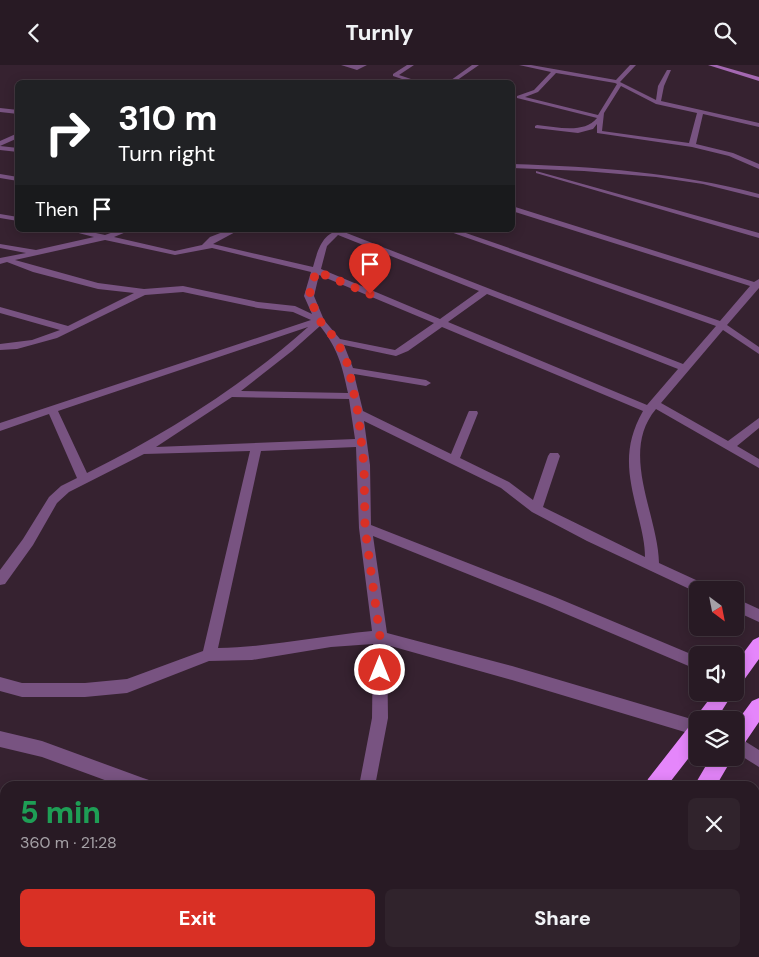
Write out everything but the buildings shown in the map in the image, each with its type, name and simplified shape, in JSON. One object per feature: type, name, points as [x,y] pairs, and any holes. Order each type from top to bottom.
[{"type":"highway","points":[[744,666],[759,645]]},
{"type":"highway","points":[[744,728],[759,707]]},
{"type":"highway","points":[[659,781],[689,741]]},
{"type":"highway","points":[[707,781],[717,766]]},
{"type":"street","points":[[344,65],[357,68],[364,65]]},
{"type":"street","points":[[411,65],[395,75],[411,80]]},
{"type":"street","points":[[454,80],[476,65]]},
{"type":"street","points":[[522,65],[618,83],[658,103],[759,125]]},
{"type":"street","points":[[633,65],[618,83],[600,119],[598,131],[692,145],[731,154],[759,167]]},
{"type":"street","points":[[711,65],[759,79]]},
{"type":"street","points":[[555,71],[536,91],[520,97],[600,119]]},
{"type":"street","points":[[658,103],[661,86],[668,71]]},
{"type":"street","points":[[0,110],[15,112]]},
{"type":"street","points":[[692,145],[700,112]]},
{"type":"street","points":[[537,127],[582,130],[591,128],[600,119]]},
{"type":"street","points":[[0,144],[15,136]]},
{"type":"street","points":[[0,148],[15,150]]},
{"type":"street","points":[[515,165],[671,177],[759,196]]},
{"type":"street","points":[[529,166],[528,169],[531,170],[759,236]]},
{"type":"street","points":[[0,176],[15,179]]},
{"type":"street","points":[[515,209],[757,284],[652,407],[638,430],[634,459],[639,493],[652,546],[652,566]]},
{"type":"street","points":[[0,216],[15,218]]},
{"type":"street","points":[[80,232],[175,253],[206,247],[220,248],[316,271],[441,324],[652,407],[729,446],[759,464]]},
{"type":"street","points":[[5,260],[121,232]]},
{"type":"street","points":[[206,247],[213,239],[230,232]]},
{"type":"street","points":[[338,232],[324,246],[309,296],[320,321],[337,341],[349,370],[362,443],[365,528],[380,637],[380,718],[370,781]]},
{"type":"street","points":[[341,232],[485,291],[684,368]]},
{"type":"street","points":[[455,232],[721,325],[759,351]]},
{"type":"street","points":[[0,246],[38,252]]},
{"type":"street","points":[[5,260],[98,286],[144,292],[183,289],[258,305],[295,309],[320,321]]},
{"type":"street","points":[[337,341],[396,353],[405,349],[441,324],[485,291]]},
{"type":"street","points":[[0,347],[32,343],[67,329],[144,292]]},
{"type":"street","points":[[0,309],[67,329]]},
{"type":"street","points":[[0,580],[28,542],[53,500],[66,489],[143,450],[230,394],[289,349],[320,321]]},
{"type":"street","points":[[0,427],[280,332],[320,321]]},
{"type":"street","points":[[349,370],[426,383]]},
{"type":"street","points":[[230,394],[354,396]]},
{"type":"street","points":[[52,410],[84,480]]},
{"type":"street","points":[[358,413],[505,485],[536,509],[592,538],[689,583]]},
{"type":"street","points":[[454,460],[473,413]]},
{"type":"street","points":[[729,446],[759,422]]},
{"type":"street","points":[[143,450],[256,448],[362,443]]},
{"type":"street","points":[[209,655],[256,448]]},
{"type":"street","points":[[536,509],[554,456]]},
{"type":"street","points":[[365,528],[550,601],[689,660]]},
{"type":"street","points":[[744,609],[759,616]]},
{"type":"street","points":[[0,684],[22,690],[85,690],[127,686],[209,655],[252,654],[330,641],[380,637],[512,673],[689,726]]},
{"type":"street","points":[[0,739],[42,749],[129,781]]},
{"type":"street","points":[[744,748],[759,759]]},
{"type":"route","points":[[370,294],[316,271],[309,296],[320,321],[337,341],[348,365],[358,413],[364,465],[365,528],[380,637],[380,670]]}]
